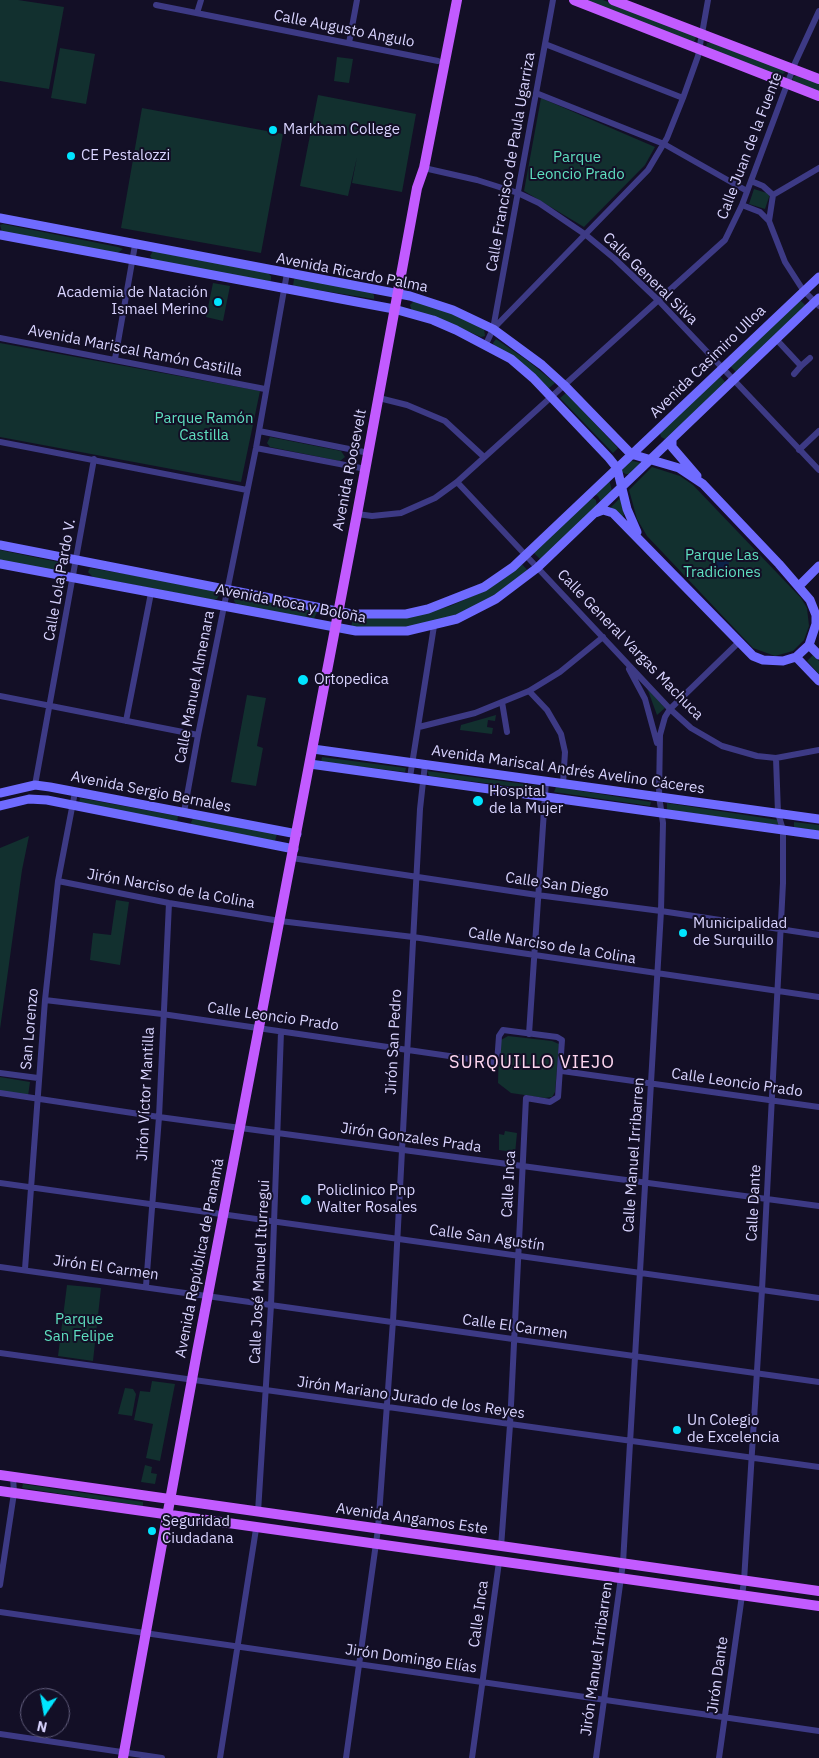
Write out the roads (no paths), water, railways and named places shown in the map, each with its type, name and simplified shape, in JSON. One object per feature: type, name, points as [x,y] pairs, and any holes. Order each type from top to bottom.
[{"type":"main road","points":[[418,182],[417,169],[450,0]]},
{"type":"main road","points":[[418,182],[424,168],[457,0]]},
{"type":"main road","points":[[574,0],[819,96]]},
{"type":"main road","points":[[613,0],[819,79]]},
{"type":"main road","name":"Avenida Roosevelt","points":[[310,764],[418,182]]},
{"type":"main road","name":"Avenida Ricardo Palma","points":[[0,218],[397,294],[453,310],[493,329],[542,364],[631,454],[679,468],[703,484]]},
{"type":"main road","name":"Avenida Ricardo Palma","points":[[0,235],[394,310],[433,320],[486,344],[511,359],[551,396],[617,468]]},
{"type":"main road","name":"Avenida Casimiro Ulloa","points":[[617,468],[819,277]]},
{"type":"main road","name":"Avenida Casimiro Ulloa","points":[[621,487],[776,339],[818,302]]},
{"type":"main road","name":"Avenida Ricardo Palma","points":[[658,428],[660,438],[671,440],[672,447],[703,484],[816,606],[818,624],[809,645],[796,657]]},
{"type":"main road","points":[[617,468],[631,522],[640,538]]},
{"type":"main road","name":"Avenida Roca y Boloña","points":[[0,545],[77,558],[339,611],[359,614],[393,615],[428,609],[484,587],[525,556],[617,468]]},
{"type":"main road","name":"Avenida Roca y Boloña","points":[[0,564],[224,605],[335,628],[386,633],[434,626],[457,619],[482,607],[517,585],[537,568],[621,487]]},
{"type":"main road","points":[[586,497],[597,498],[600,505],[597,511]]},
{"type":"main road","points":[[597,511],[603,510],[613,513],[640,538],[754,656],[762,660],[783,661],[796,657],[819,681]]},
{"type":"main road","points":[[799,586],[819,566]]},
{"type":"main road","points":[[809,645],[819,655]]},
{"type":"main road","name":"Avenida Mariscal Andrés Avelino Cáceres","points":[[313,749],[819,819]]},
{"type":"main road","name":"Avenida Mariscal Andrés Avelino Cáceres","points":[[310,764],[819,835]]},
{"type":"main road","name":"Avenida República de Panamá","points":[[124,1755],[192,1379],[310,764]]},
{"type":"main road","name":"Avenida Sergio Bernales","points":[[0,793],[35,785],[297,834]]},
{"type":"main road","name":"Avenida Sergio Bernales","points":[[0,806],[29,799],[47,800],[293,853]]},
{"type":"main road","name":"Avenida Angamos Este","points":[[0,1475],[819,1591]]},
{"type":"main road","name":"Avenida Angamos Este","points":[[0,1491],[256,1529],[819,1606]]},
{"type":"street","points":[[197,12],[201,0]]},
{"type":"street","points":[[349,43],[357,0]]},
{"type":"street","name":"Calle Francisco de Paula Ugarriza","points":[[493,329],[553,0]]},
{"type":"street","points":[[486,344],[493,329],[648,170],[664,144],[683,98],[699,50],[708,0]]},
{"type":"street","name":"Calle Augusto Angulo","points":[[156,4],[438,61]]},
{"type":"street","name":"Calle Juan de la Fuente","points":[[357,514],[372,516],[401,513],[435,498],[457,482],[725,240],[742,205],[793,69],[819,11]]},
{"type":"street","points":[[545,44],[683,98]]},
{"type":"street","points":[[536,93],[664,144],[747,191]]},
{"type":"street","name":"Calle General Silva","points":[[424,168],[478,180],[518,193],[539,203],[586,235],[659,301],[819,470]]},
{"type":"street","points":[[769,221],[774,195],[819,168]]},
{"type":"street","points":[[751,181],[763,186],[774,195]]},
{"type":"street","points":[[742,205],[760,212],[769,221],[785,262],[804,290],[818,302]]},
{"type":"street","points":[[115,359],[135,245]]},
{"type":"street","name":"Calle Manuel Almenara","points":[[184,812],[246,490],[256,448],[287,273]]},
{"type":"street","name":"Avenida Mariscal Ramón Castilla","points":[[0,338],[265,389]]},
{"type":"street","points":[[776,339],[801,366]]},
{"type":"street","points":[[794,374],[810,358]]},
{"type":"street","points":[[379,398],[407,405],[445,421],[484,457]]},
{"type":"street","points":[[259,431],[369,453]]},
{"type":"street","points":[[799,450],[819,431]]},
{"type":"street","points":[[0,442],[246,490]]},
{"type":"street","points":[[256,448],[366,469]]},
{"type":"street","name":"Calle Lola Pardo V.","points":[[35,785],[94,459]]},
{"type":"street","name":"Calle General Vargas Machuca","points":[[457,482],[670,709],[691,728],[722,746],[735,751],[776,758],[819,750]]},
{"type":"street","points":[[126,721],[151,593]]},
{"type":"street","points":[[410,777],[421,719],[434,626]]},
{"type":"street","points":[[419,727],[475,713],[529,691],[560,672],[603,637]]},
{"type":"street","name":"Calle Manuel Irribarren","points":[[623,1564],[661,911],[662,814],[659,796],[659,749],[662,729],[670,709],[740,642]]},
{"type":"street","name":"Calle Manuel Irribarren","points":[[624,660],[645,699],[659,749]]},
{"type":"street","points":[[529,691],[547,710],[561,734],[566,752],[563,784]]},
{"type":"street","points":[[0,696],[198,735]]},
{"type":"street","points":[[502,702],[508,732]]},
{"type":"street","points":[[421,719],[431,724]]},
{"type":"street","name":"Calle Dante","points":[[742,1595],[762,1290],[781,930],[783,830],[778,813],[776,758]]},
{"type":"street","name":"Jirón San Pedro","points":[[376,1545],[393,1321],[412,937],[424,764]]},
{"type":"street","points":[[529,1034],[546,781]]},
{"type":"street","name":"San Lorenzo","points":[[25,1270],[44,1000],[58,880],[74,792]]},
{"type":"street","name":"Calle San Diego","points":[[293,853],[416,877],[819,935]]},
{"type":"street","name":"Jirón Narciso de la Colina","points":[[58,880],[168,903],[280,921]]},
{"type":"street","name":"Jirón Víctor Mantilla","points":[[146,1286],[159,1117],[168,903]]},
{"type":"street","name":"Calle Narciso de la Colina","points":[[280,921],[412,937],[819,997]]},
{"type":"street","name":"Calle Leoncio Prado","points":[[44,1000],[162,1014],[497,1063]]},
{"type":"street","name":"Calle José Manuel Iturregui","points":[[258,1512],[275,1222],[281,1032]]},
{"type":"street","name":"Calle Inca","points":[[497,1063],[501,1032],[557,1037],[562,1040],[562,1071],[559,1095],[556,1100],[550,1102],[526,1098],[510,1425],[501,1546]]},
{"type":"street","name":"Calle Leoncio Prado","points":[[562,1071],[819,1108]]},
{"type":"street","points":[[0,1073],[38,1078]]},
{"type":"street","name":"Jirón Gonzales Prada","points":[[0,1093],[159,1117],[819,1206]]},
{"type":"street","name":"Calle San Agustín","points":[[0,1183],[819,1298]]},
{"type":"street","name":"Jirón El Carmen","points":[[0,1267],[208,1296]]},
{"type":"street","name":"Calle El Carmen","points":[[208,1296],[819,1382]]},
{"type":"street","name":"Jirón Mariano Jurado de los Reyes","points":[[0,1353],[819,1467]]},
{"type":"street","points":[[0,1585],[14,1493],[13,1477]]},
{"type":"street","points":[[220,1758],[256,1529]]},
{"type":"street","points":[[346,1758],[376,1545]]},
{"type":"street","name":"Calle Inca","points":[[472,1758],[499,1562]]},
{"type":"street","name":"Jirón Manuel Irribarren","points":[[596,1758],[623,1564]]},
{"type":"street","name":"Jirón Dante","points":[[719,1758],[742,1595]]},
{"type":"street","name":"Jirón Domingo Elías","points":[[0,1612],[819,1731]]},
{"type":"street","points":[[0,1734],[124,1755],[162,1758]]},
{"type":"water","points":[[716,553],[724,553],[729,558],[727,569],[716,571],[711,566],[711,558]]},
{"type":"place","name":"Markham College","points":[[273,130]]},
{"type":"place","name":"CE Pestalozzi","points":[[71,156]]},
{"type":"place","name":"Academia de Natación Ismael Merino","points":[[218,302]]},
{"type":"place","name":"Ortopedica","points":[[303,680]]},
{"type":"place","name":"Hospital de la Mujer","points":[[478,801]]},
{"type":"place","name":"Municipalidad de Surquillo","points":[[683,933]]},
{"type":"place","name":"Policlinico Pnp Walter Rosales","points":[[306,1200]]},
{"type":"place","name":"Un Colegio de Excelencia","points":[[677,1430]]},
{"type":"place","name":"Seguridad Ciudadana","points":[[152,1531]]},
{"type":"district","name":"SURQUILLO VIEJO","points":[[532,1063]]},
{"type":"park label","name":"Parque Leoncio Prado","points":[[577,166]]},
{"type":"park label","name":"Parque Ramón Castilla","points":[[204,428]]},
{"type":"park label","name":"Parque Las Tradiciones","points":[[722,564]]},
{"type":"park label","name":"Parque San Felipe","points":[[79,1328]]}]
